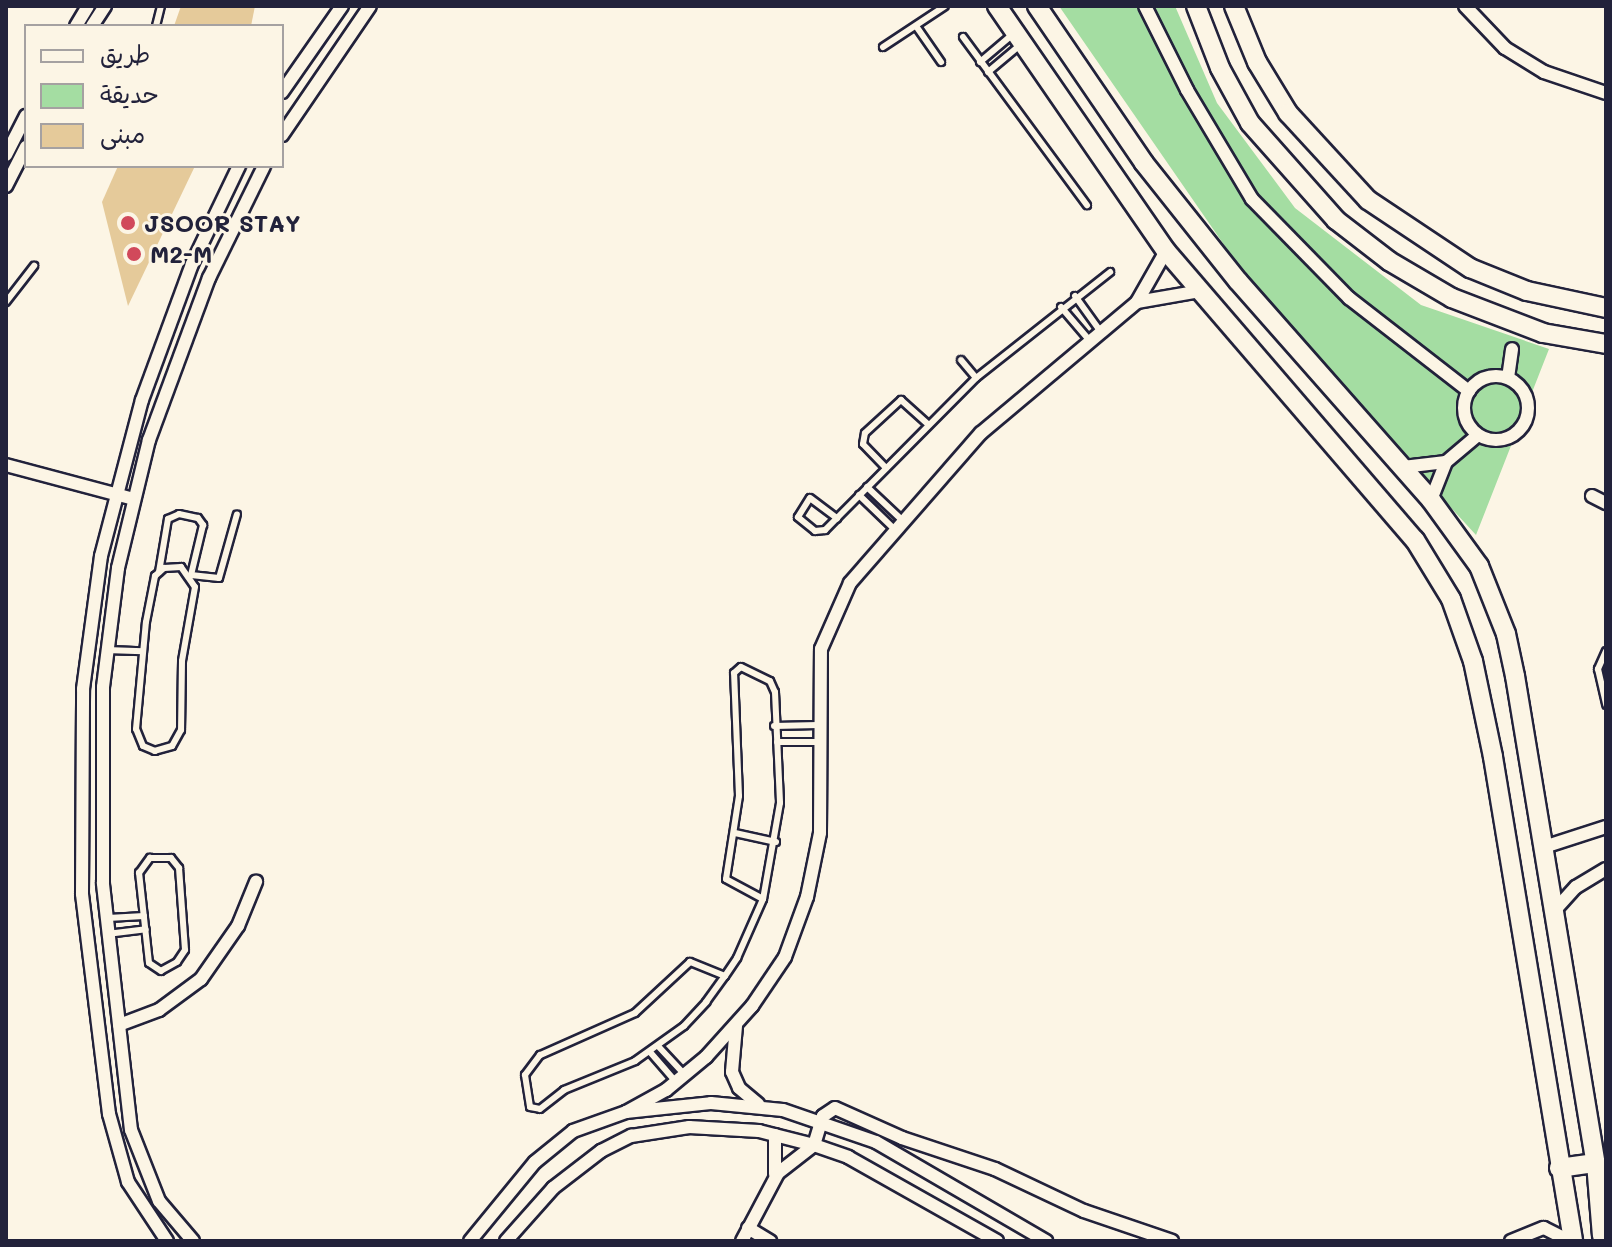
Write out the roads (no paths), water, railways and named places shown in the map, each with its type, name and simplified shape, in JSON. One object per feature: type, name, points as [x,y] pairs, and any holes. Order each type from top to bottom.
[{"type":"street","points":[[77,24],[88,6]]},
{"type":"street","points":[[93,24],[105,6]]},
{"type":"street","points":[[284,89],[342,6]]},
{"type":"street","points":[[284,132],[370,6]]},
{"type":"street","points":[[997,6],[1166,251],[1415,540],[1451,599],[1473,661],[1493,757],[1571,1241]]},
{"type":"street","points":[[1037,6],[1144,163],[1238,281],[1431,500],[1479,566],[1506,634],[1555,910],[1596,1163],[1604,1236],[1571,1241],[1544,1228],[1511,1241]]},
{"type":"street","points":[[1145,6],[1187,90],[1252,199],[1349,298],[1469,391]]},
{"type":"street","points":[[1196,6],[1220,68],[1250,123],[1336,220],[1389,261],[1452,298],[1543,333],[1606,344]]},
{"type":"street","points":[[1234,6],[1257,62],[1288,113],[1368,200],[1470,268],[1527,291],[1606,308]]},
{"type":"street","points":[[1465,6],[1505,48],[1544,72],[1606,93]]},
{"type":"street","points":[[6,155],[24,120]]},
{"type":"street","points":[[6,186],[24,151]]},
{"type":"street","points":[[167,1241],[137,1200],[113,1138],[82,894],[83,689],[94,600],[115,496],[161,345],[238,168]]},
{"type":"street","points":[[193,1241],[159,1201],[141,1164],[131,1130],[106,918],[100,779],[106,650],[134,499],[183,339],[263,168]]},
{"type":"street","points":[[626,1112],[681,1078],[736,1026],[785,957],[807,897],[820,833],[818,725],[821,649],[836,607],[897,524],[981,433],[1137,302],[1166,251]]},
{"type":"street","points":[[1137,302],[1201,291]]},
{"type":"street","points":[[1508,378],[1512,349]]},
{"type":"street","points":[[1431,500],[1446,462],[1478,435],[1508,438],[1525,424],[1525,392],[1508,378],[1486,377],[1469,391],[1466,419],[1478,435]]},
{"type":"street","points":[[1403,467],[1446,462]]},
{"type":"street","points":[[6,465],[134,499]]},
{"type":"street","points":[[1592,496],[1606,503]]},
{"type":"street","points":[[1544,847],[1606,827]]},
{"type":"street","points":[[1555,910],[1576,887],[1606,869]]},
{"type":"street","points":[[119,1025],[159,1010],[201,979],[238,926],[256,882]]},
{"type":"street","points":[[736,1026],[732,1072],[739,1088],[760,1106]]},
{"type":"street","points":[[470,1241],[546,1150],[588,1124],[626,1112],[711,1103],[760,1106],[821,1122],[876,1142],[1046,1241]]},
{"type":"street","points":[[742,1241],[773,1180],[791,1159],[814,1145],[821,1122],[830,1109],[844,1110],[902,1138],[977,1161],[1084,1211],[1172,1241]]},
{"type":"street","points":[[506,1241],[568,1175],[631,1136],[689,1127],[775,1135],[848,1157],[997,1241]]},
{"type":"street","points":[[773,1180],[775,1135]]},
{"type":"street","points":[[1559,1168],[1596,1163]]},
{"type":"street","points":[[748,1228],[770,1241]]},
{"type":"lane","points":[[883,47],[945,6]]},
{"type":"lane","points":[[916,26],[941,62]]},
{"type":"lane","points":[[963,37],[1087,205]]},
{"type":"lane","points":[[980,62],[1019,38]]},
{"type":"lane","points":[[988,72],[1019,38]]},
{"type":"lane","points":[[6,302],[34,266]]},
{"type":"lane","points":[[837,518],[813,498],[797,512],[815,531],[825,530],[837,518],[859,495],[886,468],[928,424],[976,378],[1061,307],[1110,272]]},
{"type":"lane","points":[[1075,296],[1101,332]]},
{"type":"lane","points":[[1061,307],[1090,341]]},
{"type":"lane","points":[[961,360],[976,378]]},
{"type":"lane","points":[[886,468],[863,444],[865,433],[901,400],[928,424]]},
{"type":"lane","points":[[867,487],[897,524]]},
{"type":"lane","points":[[859,495],[897,524]]},
{"type":"lane","points":[[179,514],[198,518],[203,525],[191,575],[195,587],[182,661],[181,730],[177,742],[161,752],[143,746],[137,735],[143,651],[153,581],[159,572],[168,519],[179,514]]},
{"type":"lane","points":[[159,572],[175,566],[191,575],[215,580],[222,575],[237,514]]},
{"type":"lane","points":[[106,650],[143,651]]},
{"type":"lane","points":[[1606,651],[1598,669],[1606,705]]},
{"type":"lane","points":[[725,976],[693,961],[651,1001],[618,1023],[540,1055],[525,1075],[530,1107],[540,1109],[564,1090],[650,1052],[695,1014],[725,976],[763,899],[776,842],[777,742],[773,684],[738,668],[735,833],[727,883],[763,899]]},
{"type":"lane","points":[[774,726],[818,725]]},
{"type":"lane","points":[[777,742],[819,742]]},
{"type":"lane","points":[[735,833],[776,842]]},
{"type":"lane","points":[[150,858],[171,858],[179,868],[186,941],[172,967],[161,971],[151,967],[146,929],[140,867],[150,858]]},
{"type":"lane","points":[[106,918],[144,916]]},
{"type":"lane","points":[[107,934],[146,929]]},
{"type":"lane","points":[[658,1046],[681,1078]]},
{"type":"lane","points":[[650,1052],[681,1078]]},
{"type":"place","name":"JSOOR STAY","points":[[128,223]]},
{"type":"place","name":"M2-M","points":[[134,254]]}]
